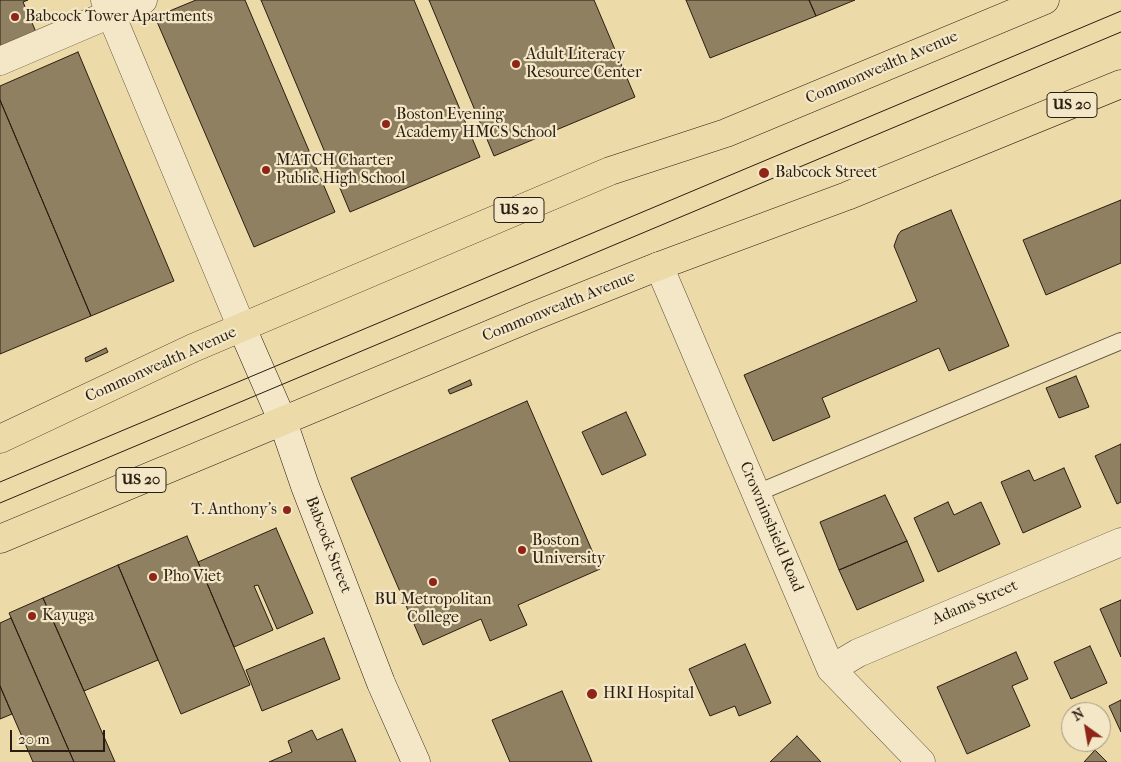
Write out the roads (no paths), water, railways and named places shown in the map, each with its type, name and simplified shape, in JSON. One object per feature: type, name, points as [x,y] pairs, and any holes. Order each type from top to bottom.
[{"type":"main road","name":"Commonwealth Avenue","points":[[0,439],[193,348],[610,171],[726,133],[1045,0]]},
{"type":"main road","name":"Commonwealth Avenue","points":[[0,539],[525,320],[659,266],[848,196],[1121,84]]},
{"type":"street","points":[[0,61],[108,7],[143,0]]},
{"type":"street","name":"Babcock Street","points":[[108,7],[283,422],[305,486],[381,683],[416,762]]},
{"type":"street","name":"Crowninshield Road","points":[[659,266],[831,669],[921,762]]},
{"type":"street","name":"Adams Street","points":[[831,669],[858,652],[1121,542]]},
{"type":"lane","points":[[756,493],[1121,341]]},
{"type":"tram line","points":[[0,482],[1121,11]]},
{"type":"tram line","points":[[0,503],[1121,32]]},
{"type":"place","name":"Babcock Tower Apartments","points":[[15,17]]},
{"type":"place","name":"Adult Literacy Resource Center","points":[[516,64]]},
{"type":"place","name":"Boston Evening Academy HMCS School","points":[[386,124]]},
{"type":"place","name":"MATCH Charter Public High School","points":[[266,170]]},
{"type":"place","name":"Babcock Street","points":[[764,173]]},
{"type":"place","name":"T. Anthony's","points":[[287,510]]},
{"type":"place","name":"Boston University","points":[[522,550]]},
{"type":"place","name":"Pho Viet","points":[[153,577]]},
{"type":"place","name":"BU Metropolitan College","points":[[433,582]]},
{"type":"place","name":"Kayuga","points":[[32,616]]},
{"type":"place","name":"HRI Hospital","points":[[592,694]]}]
